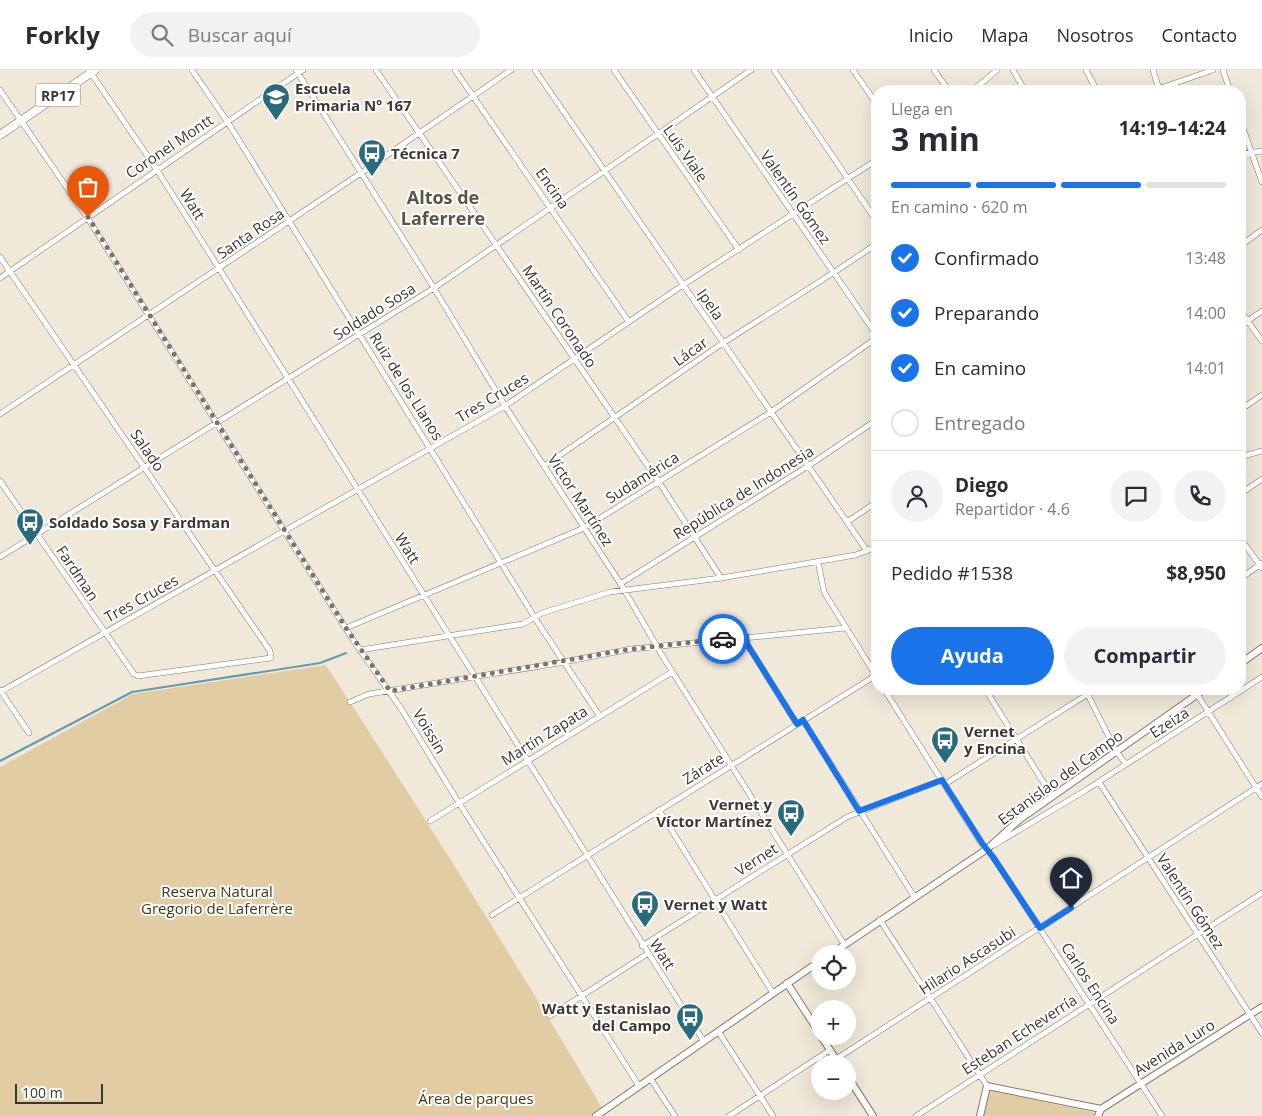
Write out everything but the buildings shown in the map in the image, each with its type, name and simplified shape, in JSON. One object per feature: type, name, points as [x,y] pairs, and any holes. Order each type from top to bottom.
[{"type":"main road","name":"RP17","points":[[0,135],[92,71]]},
{"type":"street","name":"Ruiz de los Llanos","points":[[192,70],[228,121],[503,562],[535,617],[599,716]]},
{"type":"street","name":"Martín Coronado","points":[[376,70],[615,418],[720,578]]},
{"type":"street","name":"Encina","points":[[455,70],[629,322]]},
{"type":"street","name":"Santa Rosa","points":[[0,414],[361,174],[511,70]]},
{"type":"street","name":"Ipela","points":[[535,70],[867,551]]},
{"type":"street","name":"Luis Viale","points":[[614,70],[739,250]]},
{"type":"street","name":"Valentín Gómez","points":[[694,70],[871,328]]},
{"type":"street","name":"Soldado Sosa","points":[[0,557],[434,288],[751,70]]},
{"type":"street","points":[[774,70],[871,213]]},
{"type":"street","points":[[853,70],[871,96]]},
{"type":"street","points":[[934,70],[945,85]]},
{"type":"street","points":[[979,85],[997,70]]},
{"type":"street","points":[[1013,70],[1022,85]]},
{"type":"street","points":[[1086,70],[1094,85]]},
{"type":"street","points":[[1153,70],[1158,85]]},
{"type":"street","points":[[1168,85],[1212,70]]},
{"type":"street","points":[[1222,70],[1228,85]]},
{"type":"street","name":"Watt","points":[[92,71],[157,170],[647,954],[703,1040]]},
{"type":"street","name":"Coronel Montt","points":[[0,278],[299,71]]},
{"type":"street","name":"Víctor Martínez","points":[[299,71],[505,406],[624,590],[672,672],[844,944]]},
{"type":"street","name":"Voissin","points":[[0,90],[88,217],[346,628],[390,691],[639,1086]]},
{"type":"street","points":[[1246,136],[1262,182]]},
{"type":"street","points":[[1246,154],[1262,150]]},
{"type":"street","name":"Tres Cruces","points":[[0,691],[216,571],[505,406],[683,285],[793,216],[871,164]]},
{"type":"street","points":[[1246,242],[1262,230]]},
{"type":"street","name":"Lácar","points":[[544,466],[723,343],[834,274],[871,248]]},
{"type":"street","name":"Salado","points":[[0,257],[270,651],[271,658],[138,676]]},
{"type":"street","points":[[1248,321],[1262,311]]},
{"type":"street","points":[[1246,318],[1262,341]]},
{"type":"street","name":"Sudamérica","points":[[346,628],[423,594],[584,528],[771,412],[871,341]]},
{"type":"street","points":[[1246,406],[1262,395]]},
{"type":"street","name":"República de Indonesia","points":[[620,584],[808,466],[871,424]]},
{"type":"street","points":[[1246,455],[1262,451]]},
{"type":"street","points":[[1246,490],[1262,479]]},
{"type":"street","name":"Fardman","points":[[0,481],[131,672],[138,676]]},
{"type":"street","points":[[847,522],[871,506]]},
{"type":"street","points":[[1246,546],[1261,565],[1246,575]]},
{"type":"street","points":[[360,650],[523,624],[535,617],[610,592],[720,578],[818,562],[871,549]]},
{"type":"street","points":[[818,562],[824,592],[871,667]]},
{"type":"street","points":[[350,702],[362,695],[656,646],[846,628]]},
{"type":"street","points":[[746,636],[747,644],[797,724]]},
{"type":"street","points":[[1246,660],[1262,648]]},
{"type":"street","name":"Martín Zapata","points":[[430,821],[672,672]]},
{"type":"street","name":"Ezeiza","points":[[1246,687],[1262,677]]},
{"type":"street","name":"Zárate","points":[[492,914],[871,680]]},
{"type":"street","points":[[0,691],[29,733]]},
{"type":"street","name":"Carlos Encina","points":[[888,695],[1162,1116]]},
{"type":"street","points":[[990,695],[1052,796]]},
{"type":"street","name":"Vernet","points":[[642,946],[787,854],[859,811],[943,782],[1017,739],[1080,695]]},
{"type":"street","points":[[1088,695],[1116,751],[1126,764]]},
{"type":"street","name":"Estanislao del Campo","points":[[844,944],[987,849],[1019,820],[1196,695]]},
{"type":"street","points":[[1198,695],[1262,797]]},
{"type":"street","name":"Ezeiza","points":[[987,849],[1020,832],[1234,695]]},
{"type":"street","points":[[803,720],[915,898]]},
{"type":"street","name":"Valentín Gómez","points":[[1099,782],[1262,1033]]},
{"type":"street","name":"Hilario Ascasubi","points":[[846,1055],[930,998],[1262,784]]},
{"type":"street","points":[[658,810],[773,993]]},
{"type":"street","name":"Esteban Echeverría","points":[[916,1116],[1262,893]]},
{"type":"street","points":[[880,920],[987,1086],[980,1116]]},
{"type":"street","points":[[550,1016],[647,954]]},
{"type":"street","points":[[596,1116],[703,1040],[811,967]]},
{"type":"street","points":[[787,983],[811,1020]]},
{"type":"street","name":"Avenida Luro","points":[[1100,1109],[1262,1006]]},
{"type":"street","points":[[718,1030],[773,1116]]},
{"type":"street","points":[[827,1045],[833,1055]]},
{"type":"street","points":[[729,1116],[830,1050]]},
{"type":"street","points":[[650,1078],[675,1116]]},
{"type":"street","points":[[987,1086],[1100,1109],[1098,1116]]},
{"type":"street","points":[[856,1089],[873,1116]]},
{"type":"green space","name":"Reserva Natural Gregorio de Laferrère","points":[[326,665],[467,886],[604,1111],[596,1116],[0,1116],[0,767],[133,694]]},
{"type":"green space","points":[[987,1090],[1096,1113],[1095,1116],[982,1116]]},
{"type":"waterway","points":[[0,761],[132,692],[320,663],[346,653]]},
{"type":"way so far","points":[[88,217],[346,628],[390,691],[631,649],[723,639]]},
{"type":"place","name":"Escuela Primaria Nº 167","points":[[276,121]]},
{"type":"place","name":"Técnica 7","points":[[372,177]]},
{"type":"place","name":"Soldado Sosa y Fardman","points":[[30,546]]},
{"type":"place","name":"Vernet y Encina","points":[[945,764]]},
{"type":"place","name":"Vernet y Víctor Martínez","points":[[791,837]]},
{"type":"place","name":"Vernet y Watt","points":[[645,928]]},
{"type":"place","name":"Watt y Estanislao del Campo","points":[[690,1041]]},
{"type":"district","name":"Altos de Laferrere","points":[[443,207]]},
{"type":"route","points":[[723,639],[746,636],[747,644],[797,724],[803,720],[859,811],[942,780],[1040,928],[1071,908]]},
{"type":"park label","name":"Área de parques","points":[[476,1098]]}]
